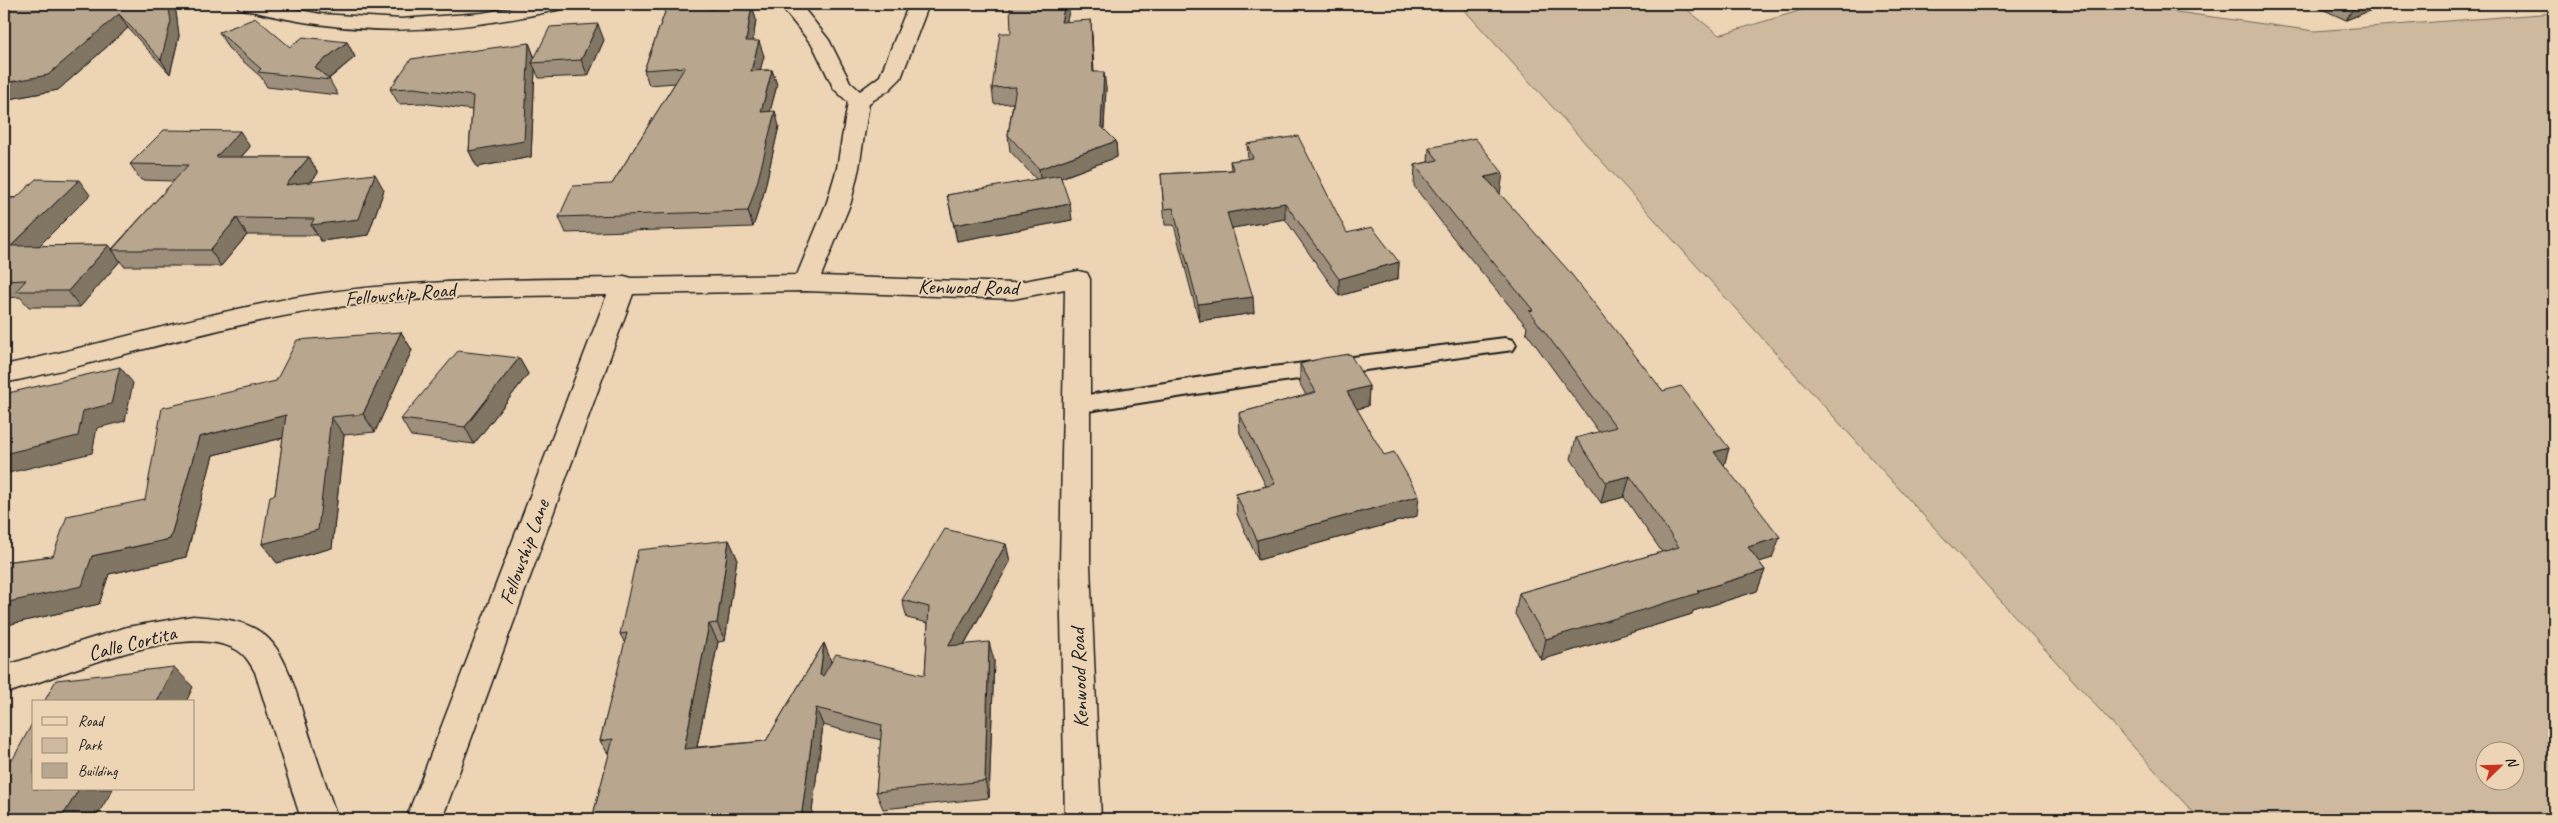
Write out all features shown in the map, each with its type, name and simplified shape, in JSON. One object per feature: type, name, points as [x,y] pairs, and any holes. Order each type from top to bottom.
[{"type":"street","points":[[246,4],[298,18],[368,24],[458,20],[557,4]]},
{"type":"street","points":[[789,4],[811,28],[828,55],[840,85],[860,100]]},
{"type":"street","points":[[806,283],[839,202],[848,168],[860,100],[882,86],[890,78],[920,4]]},
{"type":"street","name":"Kenwood Road","points":[[806,283],[1013,290],[1078,279],[1075,405],[1075,566],[1083,819]]},
{"type":"street","name":"Fellowship Road","points":[[4,374],[54,364],[239,317],[317,302],[416,290],[624,284],[806,283]]},
{"type":"street","name":"Fellowship Lane","points":[[424,819],[624,284]]},
{"type":"street","name":"Calle Cortita","points":[[4,680],[148,634],[204,628],[248,640],[262,654],[271,670],[319,819]]},
{"type":"lane","points":[[1075,405],[1285,373],[1505,345]]},
{"type":"green space","points":[[1459,4],[1680,4],[1719,35],[1822,4],[2118,4],[2315,31],[2554,13],[2554,819],[2199,819]]},
{"type":"building","points":[[4,4],[127,4],[127,8],[143,4],[168,4],[171,21],[161,60],[119,14],[48,75],[4,83]]},
{"type":"building","points":[[668,4],[712,4],[710,9],[752,5],[746,41],[759,41],[751,71],[772,70],[761,112],[775,111],[758,180],[748,211],[559,217],[573,186],[612,184],[685,67],[644,70]]},
{"type":"building","points":[[1010,4],[1065,4],[1061,22],[1091,20],[1093,72],[1104,72],[1101,126],[1116,141],[1039,169],[1008,135],[1016,87],[992,88],[1000,33],[1011,33]]},
{"type":"building","points":[[256,18],[290,47],[303,37],[347,42],[315,67],[330,80],[258,72],[261,69],[219,32]]},
{"type":"building","points":[[598,24],[581,60],[532,63],[550,27]]},
{"type":"building","points":[[529,43],[524,141],[469,151],[473,96],[414,88],[390,89],[411,59]]},
{"type":"building","points":[[164,130],[240,131],[216,157],[309,157],[286,185],[375,174],[359,219],[311,225],[314,219],[237,218],[210,250],[112,250],[188,165],[130,164]]},
{"type":"building","points":[[1298,136],[1347,233],[1372,227],[1399,262],[1339,279],[1285,203],[1227,213],[1253,297],[1198,304],[1173,208],[1164,209],[1161,174],[1234,170],[1230,161],[1253,158],[1247,144]]},
{"type":"building","points":[[1475,138],[1503,173],[1485,177],[1568,270],[1663,391],[1681,386],[1729,448],[1714,452],[1780,537],[1748,547],[1765,570],[1697,591],[1699,593],[1546,639],[1519,593],[1679,547],[1630,476],[1606,482],[1576,438],[1616,427],[1529,311],[1533,310],[1415,165],[1438,160],[1429,148]]},
{"type":"building","points":[[1060,175],[1070,204],[954,225],[947,195]]},
{"type":"building","points":[[36,179],[79,180],[11,246],[109,245],[68,291],[16,291],[26,280],[4,281],[4,198],[16,198]]},
{"type":"building","points":[[401,332],[363,414],[331,417],[318,530],[262,544],[270,496],[275,495],[286,415],[199,437],[170,539],[92,556],[82,586],[4,603],[4,562],[53,556],[67,516],[145,500],[162,408],[276,381],[297,340]]},
{"type":"building","points":[[458,351],[519,358],[465,427],[401,419]]},
{"type":"building","points":[[1350,354],[1369,386],[1347,392],[1384,455],[1394,452],[1419,496],[1257,540],[1236,494],[1275,484],[1239,413],[1316,392],[1300,364]]},
{"type":"building","points":[[120,367],[111,404],[83,411],[78,436],[4,454],[4,394]]},
{"type":"building","points":[[945,529],[1006,544],[948,646],[989,642],[985,781],[876,792],[882,725],[816,708],[801,819],[592,819],[613,739],[600,741],[627,633],[620,634],[638,550],[729,540],[717,623],[709,624],[684,749],[766,741],[824,643],[820,675],[823,676],[836,654],[925,675],[929,607],[902,600]]},
{"type":"building","points":[[174,667],[158,700],[45,700],[56,680]]},
{"type":"building","points":[[32,724],[32,790],[78,790],[61,819],[4,819],[4,759],[13,759]]}]
